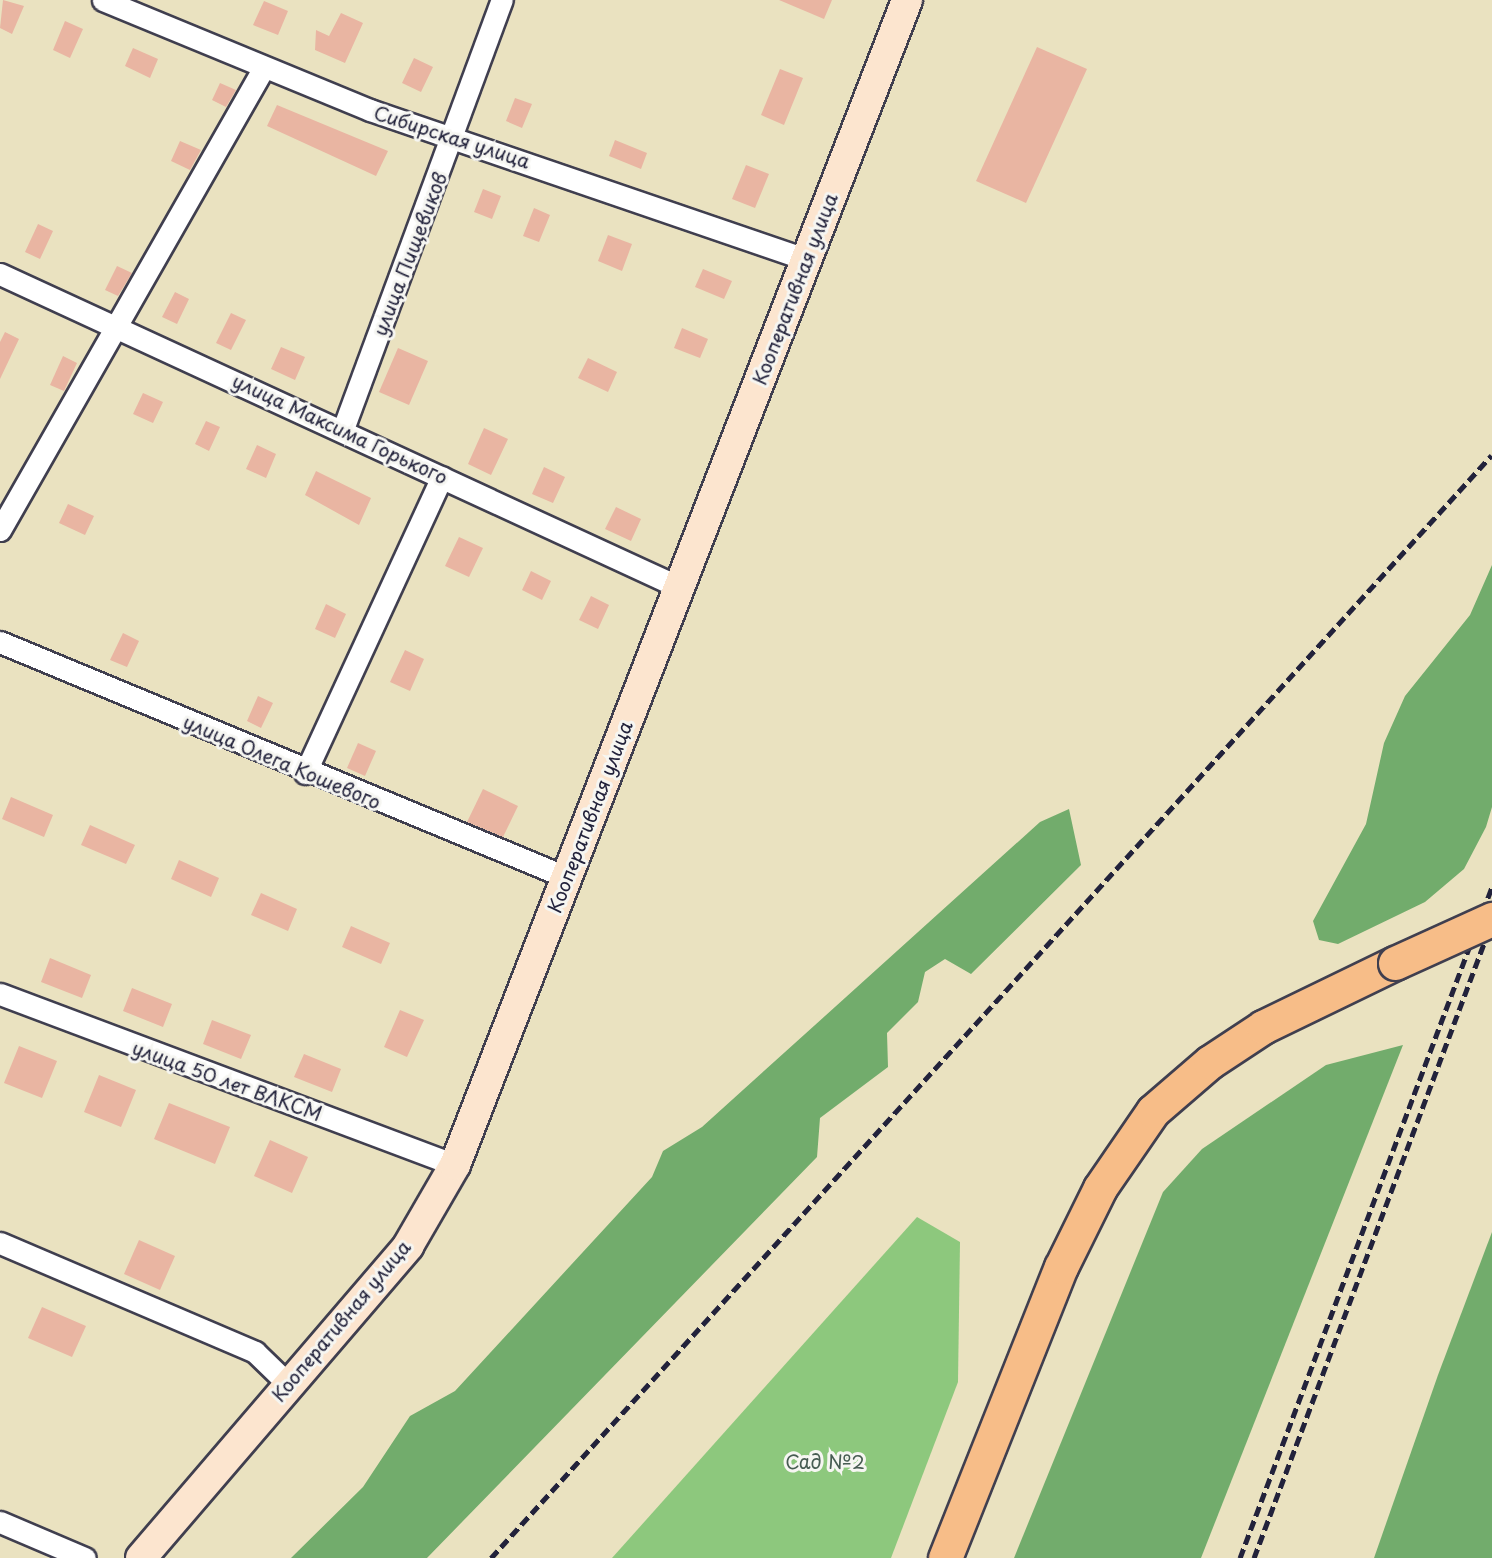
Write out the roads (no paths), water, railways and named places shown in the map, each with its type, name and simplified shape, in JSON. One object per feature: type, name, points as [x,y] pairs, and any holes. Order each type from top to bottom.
[{"type":"main road","name":"Кооперативная улица","points":[[141,1558],[408,1246],[455,1165],[907,0]]},
{"type":"main road","points":[[945,1558],[1061,1267],[1100,1188],[1153,1111],[1209,1062],[1263,1027],[1492,919]]},
{"type":"street","name":"Сибирская улица","points":[[103,0],[263,69],[806,260]]},
{"type":"street","name":"улица Пищевиков","points":[[343,429],[455,136],[502,0]]},
{"type":"street","points":[[0,530],[263,69]]},
{"type":"street","name":"улица Максима Горького","points":[[0,274],[343,429],[679,587]]},
{"type":"street","points":[[305,773],[442,477]]},
{"type":"street","name":"улица Олега Кошевого","points":[[0,642],[305,773],[566,877]]},
{"type":"street","name":"улица 50 лет ВЛКСМ","points":[[0,994],[455,1165]]},
{"type":"street","points":[[0,1243],[255,1352],[288,1384]]},
{"type":"street","points":[[0,1522],[85,1558]]},
{"type":"railway","points":[[491,1558],[1492,455]]},
{"type":"railway","points":[[1240,1558],[1492,887]]},
{"type":"railway","points":[[1254,1558],[1492,922]]},
{"type":"park label","name":"Сад №2","points":[[825,1462]]}]
